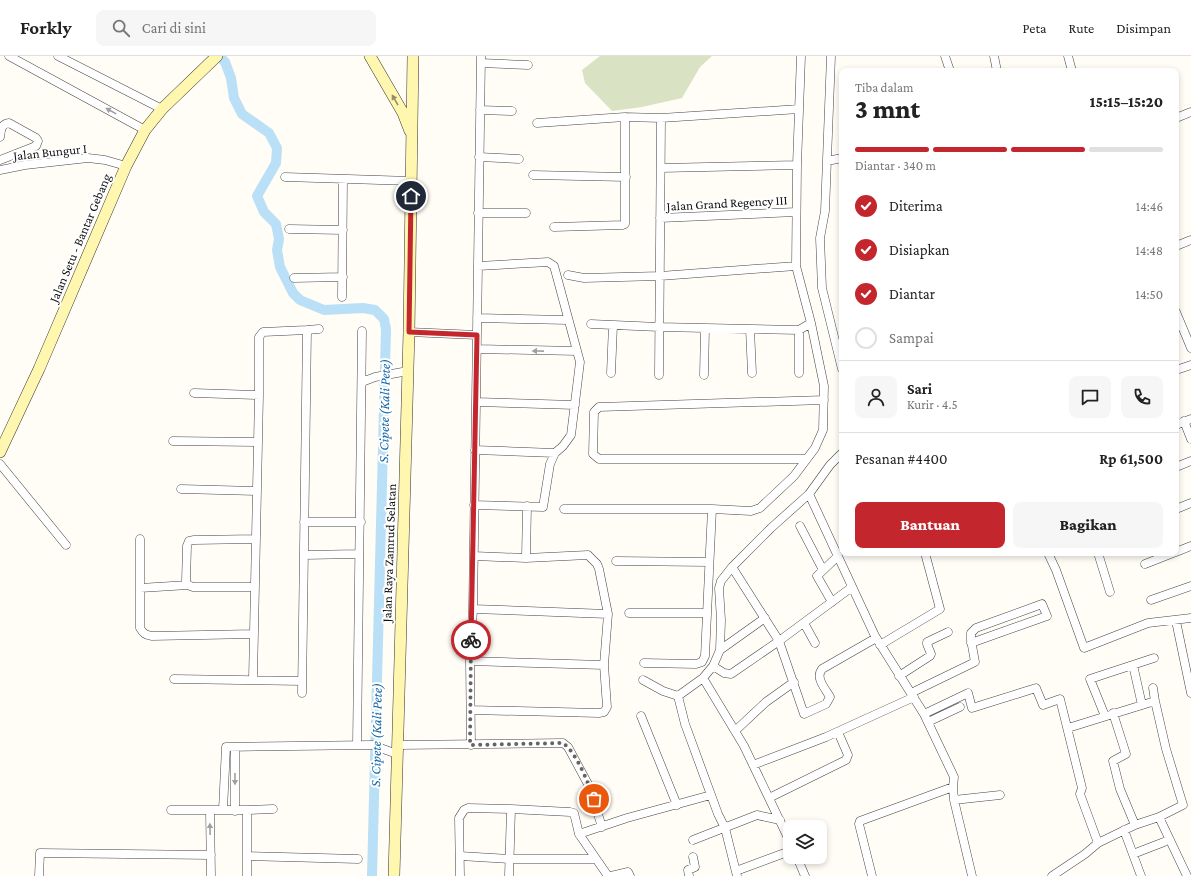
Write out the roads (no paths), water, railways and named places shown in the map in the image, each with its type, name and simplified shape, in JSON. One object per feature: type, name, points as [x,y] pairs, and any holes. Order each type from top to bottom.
[{"type":"street","points":[[9,56],[145,130]]},
{"type":"street","points":[[58,56],[162,109]]},
{"type":"street","name":"Jalan Setu - Bantar Gebang","points":[[0,452],[37,373],[126,166],[145,130],[162,109],[217,56]]},
{"type":"street","name":"Jalan Raya Zamrud Selatan","points":[[370,56],[403,113],[412,135]]},
{"type":"street","name":"Jalan Raya Zamrud Selatan","points":[[394,876],[396,751],[409,332],[413,56]]},
{"type":"street","points":[[564,509],[712,509],[751,511],[760,508],[794,476],[805,459],[815,448],[823,430],[824,386],[811,324],[796,266],[797,165],[801,56]]},
{"type":"street","points":[[831,56],[825,211],[820,238],[822,288],[839,350]]},
{"type":"street","points":[[945,56],[949,68]]},
{"type":"street","points":[[994,56],[996,68]]},
{"type":"street","points":[[1068,56],[1071,68]]},
{"type":"street","points":[[470,745],[470,661],[474,556],[481,60],[528,64]]},
{"type":"street","points":[[537,123],[625,117],[661,118],[799,109]]},
{"type":"street","points":[[480,110],[512,111]]},
{"type":"street","points":[[1179,117],[1191,112]]},
{"type":"street","points":[[554,226],[624,225],[626,177],[625,117]]},
{"type":"street","points":[[659,374],[661,118]]},
{"type":"street","points":[[0,137],[2,126],[5,123],[9,123],[36,138],[38,142],[36,146],[0,160]]},
{"type":"street","points":[[479,157],[519,159]]},
{"type":"street","name":"Jalan Bungur I","points":[[0,170],[25,165],[88,158],[105,160],[126,166]]},
{"type":"street","points":[[827,161],[839,159]]},
{"type":"street","points":[[661,168],[797,165]]},
{"type":"street","points":[[533,175],[626,177]]},
{"type":"street","points":[[285,177],[411,181]]},
{"type":"street","points":[[342,297],[343,179]]},
{"type":"street","name":"Jalan Grand Regency III","points":[[660,218],[796,212]]},
{"type":"street","points":[[478,213],[526,213]]},
{"type":"street","points":[[289,229],[343,230]]},
{"type":"street","points":[[1179,245],[1191,240]]},
{"type":"street","points":[[474,505],[543,507],[550,464],[556,453],[571,435],[580,362],[554,266],[548,262],[478,266]]},
{"type":"street","points":[[568,275],[584,278],[660,276],[796,266]]},
{"type":"street","points":[[294,278],[343,277]]},
{"type":"street","points":[[477,318],[568,320]]},
{"type":"street","points":[[1179,319],[1191,348]]},
{"type":"street","points":[[591,324],[800,330],[811,324]]},
{"type":"street","points":[[611,373],[613,325]]},
{"type":"street","points":[[704,375],[705,328]]},
{"type":"street","points":[[253,679],[259,336],[263,332],[320,329]]},
{"type":"street","points":[[750,329],[752,373]]},
{"type":"street","points":[[302,693],[307,330]]},
{"type":"street","points":[[799,373],[800,330]]},
{"type":"street","points":[[357,745],[361,522],[362,331]]},
{"type":"street","points":[[409,332],[477,335]]},
{"type":"street","points":[[477,349],[577,352]]},
{"type":"street","points":[[1179,369],[1191,365]]},
{"type":"street","points":[[362,382],[375,377],[408,371]]},
{"type":"street","points":[[194,394],[259,395]]},
{"type":"street","points":[[805,459],[599,459],[593,454],[594,412],[598,407],[824,400]]},
{"type":"street","points":[[476,402],[575,405]]},
{"type":"street","points":[[1188,420],[1191,439]]},
{"type":"street","points":[[173,441],[258,442]]},
{"type":"street","points":[[475,450],[556,453]]},
{"type":"street","points":[[678,696],[704,678],[713,666],[720,650],[720,584],[732,567],[771,528],[809,494],[830,464],[839,456]]},
{"type":"street","points":[[1179,466],[1191,461]]},
{"type":"street","points":[[0,464],[66,545]]},
{"type":"street","points":[[181,489],[257,491]]},
{"type":"street","points":[[809,494],[878,642],[924,714],[954,776],[954,800],[972,876]]},
{"type":"street","points":[[1179,508],[1191,503]]},
{"type":"street","points":[[526,558],[527,506]]},
{"type":"street","points":[[644,663],[696,664],[702,662],[705,656],[712,509]]},
{"type":"street","points":[[304,522],[361,522]]},
{"type":"street","points":[[800,526],[823,570]]},
{"type":"street","points":[[140,539],[140,628],[143,633],[147,636],[254,634]]},
{"type":"street","points":[[188,585],[186,581],[187,546],[189,542],[194,540],[256,539]]},
{"type":"street","points":[[1179,551],[1191,546]]},
{"type":"street","points":[[304,555],[360,554]]},
{"type":"street","points":[[471,710],[599,713],[604,712],[607,707],[604,665],[608,614],[597,564],[588,554],[526,558],[474,556]]},
{"type":"street","points":[[832,602],[818,578],[818,574],[838,556]]},
{"type":"street","points":[[732,567],[779,641],[804,714],[826,704],[830,697],[819,678],[819,673],[822,669],[878,642],[940,608],[926,556]]},
{"type":"street","points":[[1049,556],[1056,570],[1084,648],[1148,623],[1176,621],[1191,618]]},
{"type":"street","points":[[1099,556],[1110,592]]},
{"type":"street","points":[[1145,564],[1165,556]]},
{"type":"street","points":[[616,561],[709,562]]},
{"type":"street","points":[[140,588],[188,585],[193,587],[255,587]]},
{"type":"street","points":[[1151,600],[1191,586]]},
{"type":"street","points":[[713,666],[724,673],[731,674],[779,641],[852,587]]},
{"type":"street","points":[[753,765],[838,732],[975,662],[972,644],[971,633],[976,628],[1042,604],[1047,616],[972,644]]},
{"type":"street","points":[[473,609],[608,614]]},
{"type":"street","points":[[629,613],[707,613]]},
{"type":"street","points":[[720,650],[765,618]]},
{"type":"street","points":[[1176,621],[1188,669],[1191,693]]},
{"type":"street","points":[[804,623],[815,643]]},
{"type":"street","points":[[899,676],[930,656],[931,654],[927,642],[948,632]]},
{"type":"street","points":[[1105,716],[1090,679],[1154,658]]},
{"type":"street","points":[[470,661],[604,665]]},
{"type":"street","points":[[1133,665],[1142,705]]},
{"type":"street","points":[[704,678],[735,731],[783,827]]},
{"type":"street","points":[[174,679],[253,679],[302,681]]},
{"type":"street","points":[[643,680],[663,691],[678,696]]},
{"type":"street","points":[[735,731],[766,702],[794,682]]},
{"type":"street","points":[[924,714],[968,693],[972,708],[1036,688],[1043,705],[1060,699],[1082,788],[1080,794],[1098,843]]},
{"type":"street","points":[[1052,876],[1085,854],[1098,843],[1135,825],[1159,817],[1183,805],[1166,749],[1152,688]]},
{"type":"street","points":[[678,696],[685,724],[711,795],[725,828],[737,874],[783,854]]},
{"type":"street","points":[[1068,728],[1155,701]]},
{"type":"street","points":[[928,722],[960,707]]},
{"type":"street","points":[[1113,713],[1126,754],[1113,761],[1120,789],[1135,825]]},
{"type":"street","points":[[642,716],[677,805]]},
{"type":"street","points":[[769,798],[846,760],[848,755],[838,732]]},
{"type":"street","points":[[222,810],[226,747],[372,745],[396,751],[470,745],[563,743],[568,747],[589,786],[602,826]]},
{"type":"street","points":[[235,747],[235,810]]},
{"type":"street","points":[[872,876],[859,824],[860,821],[953,787]]},
{"type":"street","points":[[579,834],[627,818],[711,795]]},
{"type":"street","points":[[954,800],[1000,795]]},
{"type":"street","points":[[460,876],[459,818],[464,810],[468,808],[572,812],[574,813],[579,834],[608,876]]},
{"type":"street","points":[[171,810],[273,809]]},
{"type":"street","points":[[510,876],[511,809]]},
{"type":"street","points":[[210,810],[211,876]]},
{"type":"street","points":[[247,810],[247,876]]},
{"type":"street","points":[[693,840],[757,815],[780,820]]},
{"type":"street","points":[[1159,817],[1187,876]]},
{"type":"street","points":[[1124,830],[1141,876]]},
{"type":"street","points":[[1133,854],[1164,842]]},
{"type":"street","points":[[39,876],[40,854],[211,855]]},
{"type":"street","points":[[247,856],[358,859]]},
{"type":"street","points":[[460,856],[510,859],[596,859]]},
{"type":"street","points":[[689,876],[688,870],[695,867],[693,857]]},
{"type":"street","points":[[800,864],[805,876]]},
{"type":"street","points":[[611,876],[628,872],[630,876]]},
{"type":"waterway","name":"S. Cipete (Kali Pete)","points":[[219,56],[225,62],[231,78],[234,98],[242,114],[269,133],[277,148],[276,163],[257,196],[264,212],[276,224],[279,239],[277,250],[280,267],[293,293],[300,300],[324,310],[363,308],[375,310],[384,319],[386,329],[372,876]]}]
